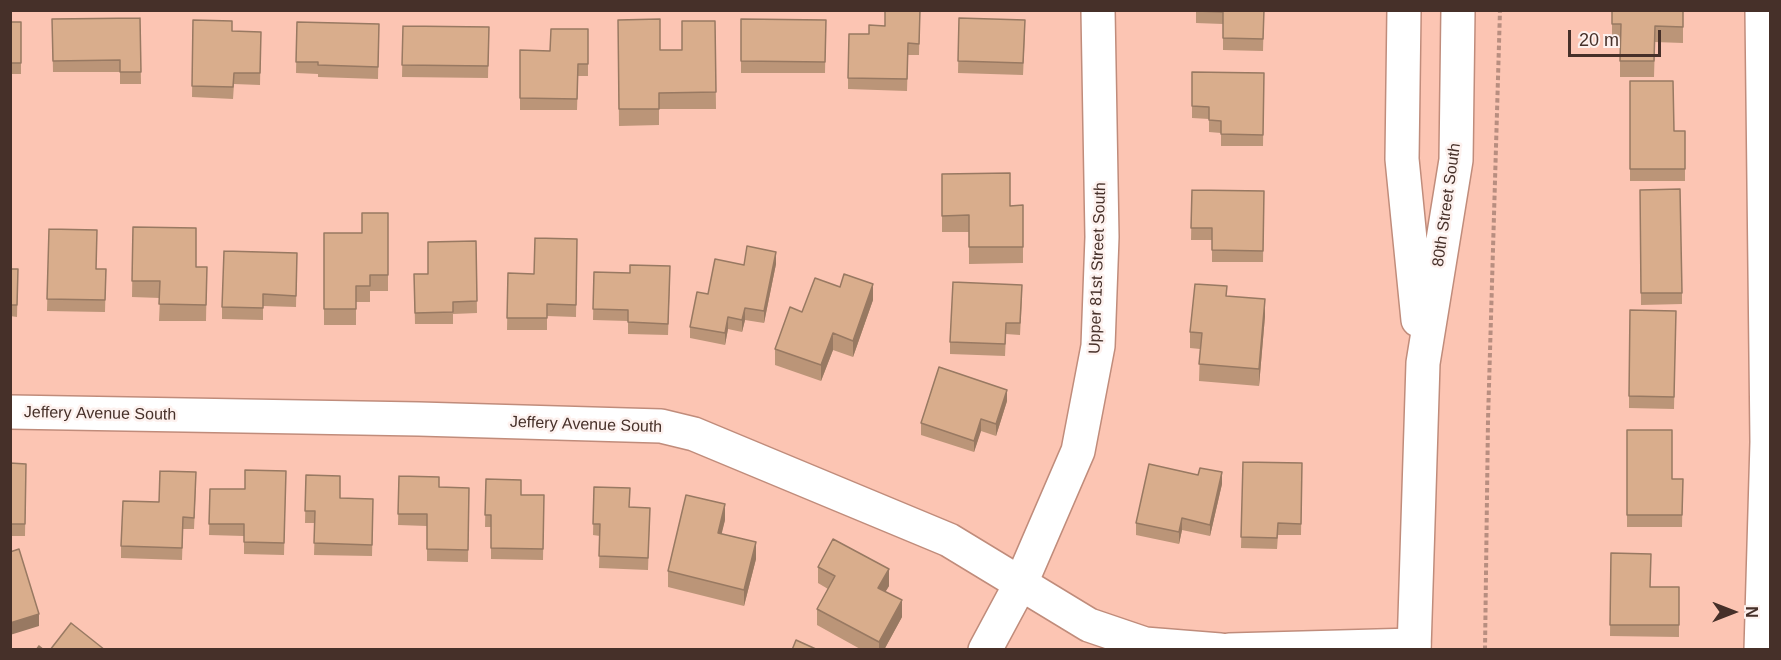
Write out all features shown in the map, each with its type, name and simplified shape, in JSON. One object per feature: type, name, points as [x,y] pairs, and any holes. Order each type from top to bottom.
[{"type":"street","name":"Upper 81st Street South","points":[[985,650],[1021,583],[1077,451],[1098,346],[1102,237],[1098,10]]},
{"type":"street","name":"80th Street South","points":[[1404,10],[1402,159],[1423,363]]},
{"type":"street","name":"80th Street South","points":[[1413,647],[1423,363],[1456,160],[1458,10]]},
{"type":"street","points":[[1761,650],[1767,442],[1762,10]]},
{"type":"street","name":"Jeffery Avenue South","points":[[10,412],[661,426],[694,434],[948,540],[1089,625],[1145,644],[1220,650]]},
{"type":"street","points":[[1229,650],[1413,647]]},
{"type":"path","points":[[1485,650],[1488,420],[1500,10]]},
{"type":"building","points":[[885,10],[920,10],[919,44],[908,43],[907,79],[848,78],[849,34],[869,34],[869,25],[885,26]]},
{"type":"building","points":[[1196,10],[1264,10],[1263,39],[1223,38],[1223,12]]},
{"type":"building","points":[[1612,10],[1683,10],[1683,27],[1655,26],[1654,61],[1620,61],[1621,24],[1612,24]]},
{"type":"building","points":[[140,18],[141,72],[120,72],[120,60],[53,61],[52,19]]},
{"type":"building","points":[[959,18],[1025,20],[1023,63],[958,61]]},
{"type":"building","points":[[660,19],[660,50],[682,50],[682,21],[715,21],[716,92],[659,93],[659,109],[619,109],[618,20]]},
{"type":"building","points":[[741,19],[826,20],[825,62],[741,61]]},
{"type":"building","points":[[193,20],[232,21],[232,31],[261,32],[260,73],[234,73],[233,87],[192,86]]},
{"type":"building","points":[[10,22],[21,22],[21,63],[10,63]]},
{"type":"building","points":[[297,22],[379,24],[378,67],[296,62]]},
{"type":"building","points":[[403,26],[489,27],[488,66],[402,65]]},
{"type":"building","points":[[551,29],[588,29],[588,64],[578,64],[577,99],[520,98],[520,50],[550,51]]},
{"type":"building","points":[[1192,72],[1264,73],[1263,135],[1221,134],[1221,121],[1209,120],[1209,107],[1192,106]]},
{"type":"building","points":[[1630,81],[1673,81],[1674,131],[1685,131],[1685,169],[1630,169]]},
{"type":"building","points":[[1010,173],[1010,206],[1023,205],[1023,247],[969,247],[969,215],[942,216],[942,174]]},
{"type":"building","points":[[1680,189],[1682,293],[1641,293],[1640,190]]},
{"type":"building","points":[[1192,190],[1264,191],[1263,251],[1212,250],[1212,228],[1191,228]]},
{"type":"building","points":[[362,213],[388,213],[388,275],[370,275],[370,286],[356,286],[356,309],[324,309],[324,233],[362,233]]},
{"type":"building","points":[[133,227],[196,228],[196,267],[207,267],[206,305],[159,304],[160,281],[132,281]]},
{"type":"building","points":[[49,229],[97,230],[96,269],[106,269],[105,300],[47,299]]},
{"type":"building","points":[[535,238],[577,239],[576,305],[547,304],[547,318],[507,318],[508,273],[534,274]]},
{"type":"building","points":[[476,241],[477,301],[453,302],[453,312],[415,313],[414,274],[428,274],[428,242]]},
{"type":"building","points":[[747,246],[776,252],[764,311],[745,308],[742,320],[728,317],[725,333],[690,327],[697,292],[708,294],[715,259],[744,265]]},
{"type":"building","points":[[224,251],[297,253],[296,296],[263,294],[263,308],[222,307]]},
{"type":"building","points":[[630,265],[670,266],[668,324],[628,322],[628,310],[593,309],[594,272],[630,273]]},
{"type":"building","points":[[10,269],[18,269],[17,305],[10,305]]},
{"type":"building","points":[[844,274],[873,284],[853,341],[833,333],[821,365],[775,349],[790,307],[802,312],[815,278],[840,287]]},
{"type":"building","points":[[953,282],[1022,285],[1020,323],[1006,323],[1005,344],[950,342]]},
{"type":"building","points":[[1195,284],[1227,286],[1226,296],[1265,299],[1259,369],[1199,364],[1202,333],[1190,332]]},
{"type":"building","points":[[1630,310],[1676,311],[1674,397],[1629,396]]},
{"type":"building","points":[[939,367],[1007,390],[996,424],[981,419],[974,441],[921,423]]},
{"type":"building","points":[[1627,430],[1672,430],[1672,479],[1683,479],[1682,515],[1627,515]]},
{"type":"building","points":[[1243,462],[1302,463],[1301,524],[1278,523],[1277,538],[1241,537]]},
{"type":"building","points":[[10,463],[26,464],[25,524],[10,524]]},
{"type":"building","points":[[1149,464],[1198,475],[1200,468],[1222,472],[1210,525],[1182,518],[1179,532],[1136,523]]},
{"type":"building","points":[[245,470],[286,471],[284,543],[244,542],[244,524],[209,524],[210,489],[245,489]]},
{"type":"building","points":[[160,471],[196,472],[194,518],[183,517],[182,548],[121,546],[123,501],[159,502]]},
{"type":"building","points":[[306,475],[340,476],[340,498],[373,499],[372,545],[314,543],[315,511],[305,511]]},
{"type":"building","points":[[399,476],[439,477],[439,487],[469,488],[468,550],[427,549],[427,514],[398,514]]},
{"type":"building","points":[[486,479],[521,480],[521,495],[544,495],[543,549],[491,548],[491,515],[485,515]]},
{"type":"building","points":[[594,487],[630,488],[629,507],[650,508],[648,558],[599,556],[600,524],[593,524]]},
{"type":"building","points":[[686,495],[725,504],[718,533],[756,542],[744,590],[668,571]]},
{"type":"building","points":[[833,539],[889,569],[878,588],[902,600],[879,642],[817,609],[835,576],[818,567]]},
{"type":"building","points":[[19,549],[39,614],[10,623],[10,552]]},
{"type":"building","points":[[1611,553],[1651,554],[1650,587],[1679,587],[1679,625],[1610,625]]},
{"type":"building","points":[[71,623],[105,650],[50,650]]},
{"type":"building","points":[[796,640],[818,650],[792,650]]}]
